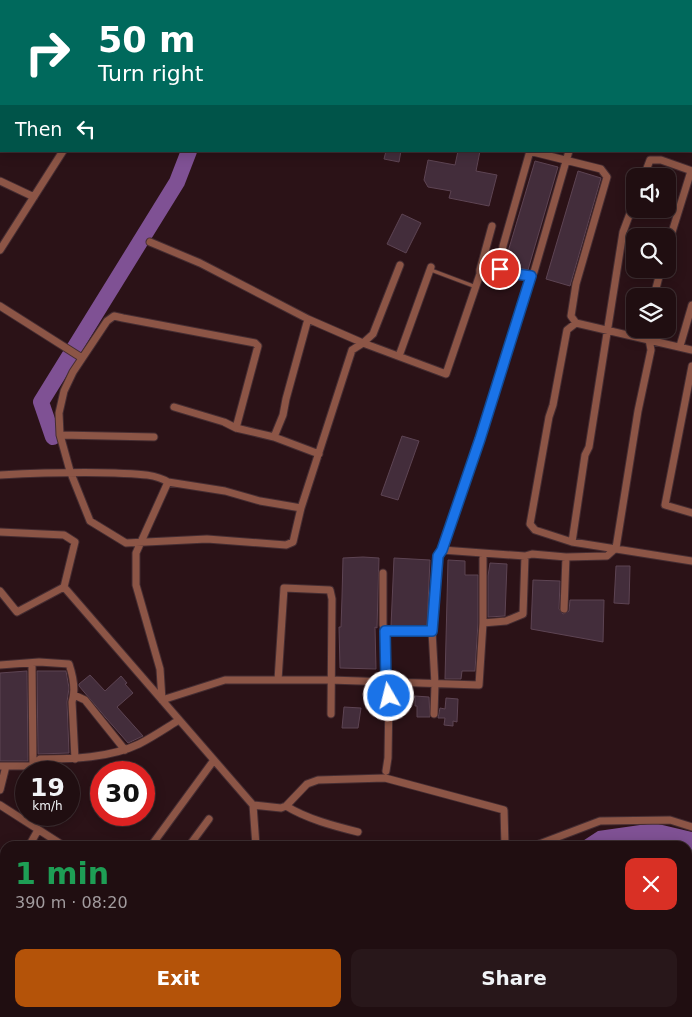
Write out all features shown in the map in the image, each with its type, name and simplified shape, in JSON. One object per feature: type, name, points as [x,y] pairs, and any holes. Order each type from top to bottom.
[{"type":"street","points":[[0,250],[61,152]]},
{"type":"street","points":[[530,152],[503,246],[500,269],[531,276]]},
{"type":"street","points":[[533,152],[565,162],[601,169],[607,177],[576,284],[571,316],[576,323],[692,350]]},
{"type":"street","points":[[434,714],[435,684],[432,631],[438,556],[442,550],[480,439],[531,276],[534,272],[569,152]]},
{"type":"street","points":[[647,168],[650,160],[661,160],[691,171],[673,228]]},
{"type":"street","points":[[0,181],[34,197]]},
{"type":"street","points":[[572,542],[623,232],[628,218]]},
{"type":"street","points":[[150,242],[200,263],[308,319],[363,343],[446,374],[476,287],[492,226]]},
{"type":"street","points":[[236,428],[258,346],[114,316],[107,321],[82,358],[64,391],[59,413],[60,435],[70,471],[90,521],[126,543],[207,539],[286,545],[294,542],[301,508],[352,350],[373,334],[400,264]]},
{"type":"street","points":[[398,356],[431,269]]},
{"type":"street","points":[[680,346],[692,304]]},
{"type":"street","points":[[0,306],[82,358]]},
{"type":"street","points":[[274,437],[283,415],[308,319]]},
{"type":"street","points":[[576,323],[567,330],[530,524],[535,530],[572,542],[692,561]]},
{"type":"street","points":[[442,550],[525,556],[532,554],[607,556],[616,548],[638,411],[651,350],[650,339]]},
{"type":"street","points":[[692,366],[665,505],[692,512]]},
{"type":"street","points":[[174,407],[236,428],[274,437],[319,454]]},
{"type":"street","points":[[60,435],[154,437]]},
{"type":"street","points":[[0,475],[70,471],[134,474],[162,478],[168,482],[225,491],[260,501],[301,508]]},
{"type":"street","points":[[162,700],[160,669],[136,585],[136,553],[168,482]]},
{"type":"street","points":[[0,532],[64,535],[75,542],[64,587],[16,612],[0,590]]},
{"type":"street","points":[[162,700],[225,680],[330,680],[478,685],[483,623],[483,554]]},
{"type":"street","points":[[483,623],[506,621],[523,614],[525,556]]},
{"type":"street","points":[[564,609],[566,556]]},
{"type":"street","points":[[383,573],[383,625],[385,631],[386,682],[389,696],[386,772]]},
{"type":"street","points":[[64,587],[253,805],[256,841]]},
{"type":"street","points":[[278,680],[284,588],[330,590],[332,599],[330,714]]},
{"type":"street","points":[[385,631],[432,631]]},
{"type":"street","points":[[0,665],[39,662],[69,664],[72,673],[74,695],[72,702],[75,759]]},
{"type":"street","points":[[32,664],[33,761]]},
{"type":"street","points":[[74,695],[85,700],[125,750]]},
{"type":"street","points":[[38,761],[40,759],[75,759],[125,750],[140,744],[179,720]]},
{"type":"street","points":[[156,841],[214,760]]},
{"type":"street","points":[[0,790],[3,766]]},
{"type":"street","points":[[253,805],[281,808],[286,806],[307,784],[318,780],[385,778],[504,810],[505,841]]},
{"type":"street","points":[[0,805],[56,841]]},
{"type":"street","points":[[286,806],[336,826],[358,832]]},
{"type":"street","points":[[193,841],[209,819]]},
{"type":"street","points":[[547,841],[600,821],[670,820],[692,826]]},
{"type":"street","points":[[32,841],[38,830]]},
{"type":"lane","points":[[431,269],[476,287]]},
{"type":"shaded area","points":[[654,823],[692,832],[692,841],[583,841],[598,831]]},
{"type":"building","points":[[386,152],[401,152],[399,162],[384,159]]},
{"type":"building","points":[[458,152],[480,152],[476,171],[497,175],[489,206],[449,198],[451,191],[428,187],[424,180],[428,160],[455,165]]},
{"type":"building","points":[[535,161],[558,167],[528,270],[506,265],[507,255]]},
{"type":"building","points":[[578,171],[601,178],[570,286],[546,279]]},
{"type":"building","points":[[402,214],[421,223],[406,253],[387,244]]},
{"type":"building","points":[[402,436],[419,441],[398,500],[381,495]]},
{"type":"building","points":[[343,558],[379,558],[377,628],[375,627],[376,669],[340,668],[339,627],[341,627]]},
{"type":"building","points":[[394,558],[430,560],[427,626],[391,626]]},
{"type":"building","points":[[448,560],[465,561],[465,575],[478,575],[475,671],[462,671],[461,679],[445,679]]},
{"type":"building","points":[[490,563],[507,564],[505,616],[488,617],[488,576]]},
{"type":"building","points":[[616,566],[630,566],[629,604],[614,603]]},
{"type":"building","points":[[533,580],[560,581],[559,609],[563,614],[569,611],[570,600],[604,600],[603,642],[531,629]]},
{"type":"building","points":[[27,671],[28,761],[0,761],[0,673]]},
{"type":"building","points":[[37,671],[66,671],[69,688],[67,702],[69,753],[38,754]]},
{"type":"building","points":[[90,675],[105,691],[121,676],[133,693],[117,707],[143,736],[128,743],[106,718],[79,686]]},
{"type":"building","points":[[415,696],[429,697],[430,717],[417,717]]},
{"type":"building","points":[[446,698],[458,699],[457,722],[453,721],[453,726],[444,725],[445,718],[438,718],[440,708],[445,709]]},
{"type":"building","points":[[344,707],[361,708],[358,728],[342,728]]},
{"type":"waterway","points":[[53,437],[41,402],[177,182],[189,152]]},
{"type":"route","points":[[389,696],[386,682],[385,631],[432,631],[438,556],[442,550],[480,439],[531,276],[500,269]]}]
